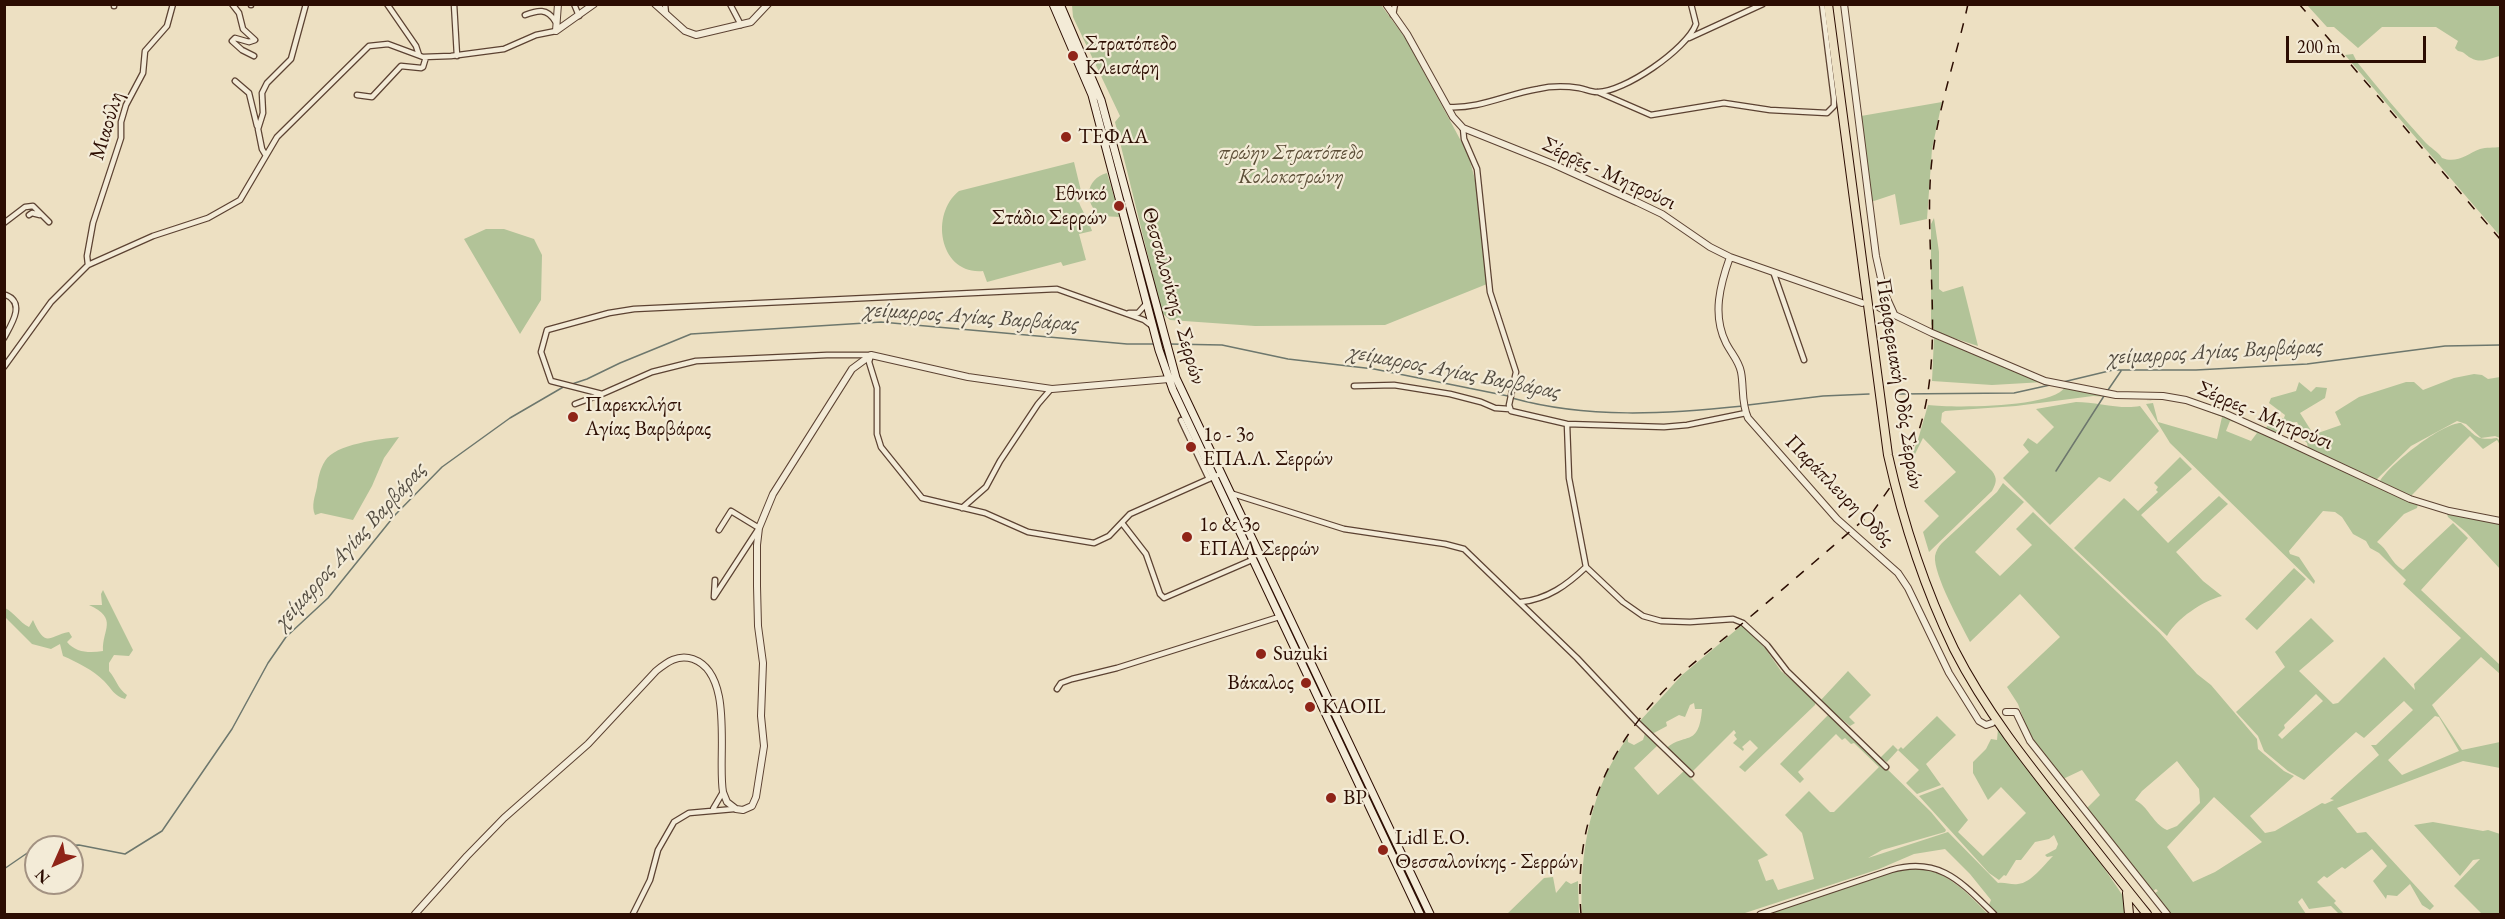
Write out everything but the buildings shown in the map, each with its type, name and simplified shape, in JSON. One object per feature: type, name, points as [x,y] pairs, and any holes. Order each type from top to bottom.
[{"type":"main road","points":[[1068,4],[1069,22]]},
{"type":"main road","name":"Περιφερειακή Οδός Σερρών","points":[[1828,4],[1883,420],[1896,488],[1914,551],[1935,605],[1974,685],[2017,750],[2144,912]]},
{"type":"main road","name":"Θεσσαλονίκης - Σερρών","points":[[1058,5],[1069,22],[1101,100],[1157,330],[1186,418]]},
{"type":"main road","name":"Θεσσαλονίκης - Σερρών","points":[[1058,5],[1092,95],[1147,302],[1157,330]]},
{"type":"main road","name":"Θεσσαλονίκης - Σερρών","points":[[1167,364],[1168,379],[1420,915]]},
{"type":"main road","name":"Θεσσαλονίκης - Σερρών","points":[[1214,477],[1228,492],[1430,915]]},
{"type":"main road","points":[[2125,886],[2130,915]]},
{"type":"street","name":"Μιαούλη","points":[[88,265],[91,231],[121,138],[121,122],[126,105],[143,73],[144,53],[167,26],[173,4]]},
{"type":"street","points":[[232,4],[239,13],[243,29],[255,40],[249,42],[235,38],[232,41],[242,50],[254,56]]},
{"type":"street","points":[[258,129],[263,113],[263,90],[291,58],[306,4]]},
{"type":"street","points":[[387,4],[416,46],[419,55]]},
{"type":"street","points":[[454,4],[457,56]]},
{"type":"street","points":[[556,31],[558,4]]},
{"type":"street","points":[[574,4],[579,16]]},
{"type":"street","points":[[4,367],[51,302],[88,265],[153,236],[199,222],[240,200],[266,154],[285,129],[369,46],[388,44],[426,57],[457,56],[504,49],[536,35],[556,31],[594,4]]},
{"type":"street","points":[[655,4],[685,31],[693,35],[741,25],[755,19],[768,4]]},
{"type":"street","points":[[665,4],[666,14]]},
{"type":"street","points":[[730,4],[741,25]]},
{"type":"street","points":[[1386,4],[1407,34],[1448,107],[1463,128],[1464,139],[1477,169],[1490,291],[1515,372],[1509,407]]},
{"type":"street","points":[[1394,15],[1395,4]]},
{"type":"street","points":[[1688,39],[1696,24],[1691,4]]},
{"type":"street","points":[[1598,92],[1650,70],[1688,39],[1763,4]]},
{"type":"street","points":[[1448,107],[1474,106],[1553,86],[1598,92],[1651,115],[1724,103],[1770,110],[1827,113],[1834,106],[1834,99],[1822,4]]},
{"type":"street","points":[[1844,4],[1876,256],[1884,292],[1894,315]]},
{"type":"street","points":[[525,15],[541,11],[551,14],[555,21]]},
{"type":"street","points":[[357,95],[372,97],[401,66],[421,68],[426,57]]},
{"type":"street","points":[[235,81],[249,93],[262,149],[266,154]]},
{"type":"street","name":"Σέρρες - Μητρούσι","points":[[1463,128],[1571,172],[1662,214],[1710,247],[1730,257],[1862,303]]},
{"type":"street","points":[[1571,172],[1578,156]]},
{"type":"street","points":[[4,223],[25,207],[33,206],[49,222],[39,214],[32,213],[29,216]]},
{"type":"street","name":"Παράπλευρη Οδός","points":[[1730,257],[1721,288],[1718,312],[1725,342],[1739,365],[1745,411],[1761,435],[1837,519],[1898,573],[1908,588],[1949,673],[1979,721],[1986,725],[1992,723]]},
{"type":"street","points":[[1774,274],[1804,360]]},
{"type":"street","points":[[602,394],[586,388],[551,381],[541,352],[547,330],[624,310],[1057,289],[1146,321],[1157,330]]},
{"type":"street","points":[[4,338],[15,316],[17,306],[12,297],[6,295]]},
{"type":"street","points":[[1123,312],[1138,312],[1147,302]]},
{"type":"street","name":"Σέρρες - Μητρούσι","points":[[1880,308],[1932,333],[2045,381],[2116,395],[2163,396],[2186,400],[2266,432],[2410,499],[2449,511],[2500,521]]},
{"type":"street","points":[[575,404],[652,372],[696,361],[826,355],[871,355],[968,377],[1052,389],[1168,379]]},
{"type":"street","points":[[871,355],[869,362],[877,388],[878,434],[881,447],[921,498],[985,513],[1028,532],[1092,543],[1108,537],[1130,514],[1214,477]]},
{"type":"street","points":[[715,580],[714,597],[759,528],[773,494],[852,369],[871,355]]},
{"type":"street","points":[[1354,386],[1394,385],[1450,394],[1495,408],[1509,407]]},
{"type":"street","points":[[962,508],[986,487],[1000,461],[1038,404],[1052,389]]},
{"type":"street","points":[[1509,407],[1514,413],[1567,424],[1675,427],[1745,411]]},
{"type":"street","points":[[1567,424],[1569,478],[1586,567],[1623,602],[1643,616],[1661,621],[1690,622],[1733,619],[1743,623],[1767,645],[1787,671],[1886,767]]},
{"type":"street","points":[[1228,492],[1344,529],[1457,546],[1471,553],[1691,774]]},
{"type":"street","points":[[719,530],[731,511],[759,528]]},
{"type":"street","points":[[1122,523],[1145,552],[1163,598],[1252,560]]},
{"type":"street","points":[[633,915],[650,880],[658,850],[674,822],[688,813],[713,809],[748,808],[755,802],[764,746],[760,716],[763,663],[758,626],[757,586],[759,528]]},
{"type":"street","points":[[1521,602],[1557,591],[1586,567]]},
{"type":"street","points":[[1057,689],[1061,683],[1072,679],[1117,668],[1279,617]]},
{"type":"street","points":[[415,915],[504,818],[588,744],[667,662],[678,658],[696,660],[705,666],[714,681],[720,705],[723,792],[727,802],[736,809]]},
{"type":"street","points":[[2006,712],[2016,712],[2030,741],[2167,915]]},
{"type":"street","points":[[713,809],[723,792]]},
{"type":"street","points":[[1760,915],[1891,870],[1913,866],[1935,868],[1953,876],[1994,915]]},
{"type":"street","points":[[2130,915],[2144,912]]},
{"type":"green space","name":"πρώην Στρατόπεδο Κολοκοτρώνη","points":[[1072,5],[1381,5],[1406,39],[1468,154],[1476,183],[1487,284],[1385,325],[1255,326],[1170,320],[1162,313],[1115,122],[1120,116],[1073,17]]},
{"type":"green space","points":[[2307,5],[2500,5],[2500,56],[2475,60],[2458,51],[2455,48],[2458,41],[2436,27],[2382,27],[2358,48],[2334,27],[2327,27]]},
{"type":"green space","points":[[2353,54],[2357,62],[2399,112],[2442,158],[2452,160],[2480,149],[2500,147],[2500,236],[2345,55]]},
{"type":"green space","points":[[1942,102],[1932,149],[1927,219],[1900,225],[1895,194],[1871,202],[1861,116]]},
{"type":"green space","points":[[1074,162],[1081,191],[1077,197],[1092,231],[1079,234],[1086,260],[1063,266],[1061,262],[987,282],[983,271],[968,270],[957,264],[949,254],[942,228],[944,214],[950,201],[959,191]]},
{"type":"green space","points":[[1107,173],[1120,217],[1101,216],[1091,205],[1089,192],[1094,180]]},
{"type":"green space","points":[[1934,218],[1939,252],[1939,289],[1943,292],[1963,286],[1978,346],[1935,332],[1931,324],[1931,224]]},
{"type":"green space","points":[[486,229],[504,229],[534,239],[542,255],[541,300],[520,334],[464,239]]},
{"type":"green space","points":[[1934,338],[2044,382],[1992,385],[1932,381]]},
{"type":"green space","points":[[2474,374],[2488,379],[2500,377],[2500,438],[2495,436],[2481,438],[2466,424],[2457,421],[2411,446],[2376,480],[2308,448],[2307,443],[2298,435],[2297,422],[2289,423],[2277,434],[2266,428],[2271,420],[2284,418],[2285,415],[2269,403],[2271,398],[2296,391],[2299,382],[2311,392],[2316,387],[2327,388],[2325,398],[2300,413],[2312,432],[2318,433],[2341,425],[2335,412],[2359,397],[2406,382],[2414,382],[2423,390],[2454,378]]},
{"type":"green space","points":[[2065,387],[2126,398],[2093,396],[1942,413],[1941,422],[1992,471],[1996,481],[1992,491],[1929,552],[1923,532],[1939,516],[1924,501],[1956,472],[1923,438],[1911,462],[1909,460],[1917,443],[1928,405],[1979,406],[2023,403],[2057,394]]},
{"type":"green space","points":[[2076,402],[2125,407],[2140,406],[2159,431],[2110,482],[2099,477],[2050,525],[2003,478],[2029,452],[2023,445],[2028,438],[2037,444],[2054,427],[2036,409]]},
{"type":"green space","points":[[2153,403],[2158,422],[2217,439],[2222,417],[2184,403],[2200,406],[2242,424],[2230,421],[2226,431],[2251,441],[2257,433],[2248,429],[2249,427],[2418,504],[2417,508],[2404,514],[2377,542],[2403,570],[2453,523],[2468,538],[2421,590],[2500,665],[2500,674],[2481,657],[2432,705],[2462,750],[2500,742],[2500,768],[2463,761],[2337,808],[2357,833],[2366,832],[2434,906],[2430,910],[2422,905],[2410,884],[2397,896],[2387,895],[2386,899],[2373,881],[2387,866],[2372,849],[2345,869],[2342,867],[2317,882],[2336,901],[2334,903],[2344,914],[2339,914],[2331,906],[2309,909],[2302,898],[2298,902],[2306,914],[2170,914],[2156,896],[2155,893],[2158,891],[2156,889],[2153,891],[2087,808],[2100,795],[2082,770],[2063,779],[2030,737],[2018,704],[2007,687],[2060,637],[2020,594],[1970,642],[1948,599],[1938,574],[1935,556],[1937,551],[1942,543],[1997,492],[2003,483],[2024,502],[1975,552],[2000,576],[2032,545],[2016,529],[2033,512],[2159,632],[2197,674],[2211,685],[2257,739],[2258,749],[2284,771],[2294,776],[2250,816],[2265,833],[2275,831],[2322,803],[2334,800],[2330,799],[2379,755],[2371,745],[2376,745],[2413,710],[2404,701],[2364,738],[2356,732],[2304,780],[2288,771],[2264,751],[2258,736],[2236,712],[2285,667],[2275,652],[2311,618],[2334,641],[2299,671],[2333,704],[2338,703],[2384,657],[2415,690],[2414,684],[2461,638],[2403,584],[2406,580],[2379,553],[2370,548],[2366,541],[2353,534],[2342,517],[2335,512],[2323,511],[2289,551],[2290,554],[2299,557],[2315,581],[2314,584],[2170,443],[2146,404]],"holes":[[[2316,694],[2323,701],[2282,739],[2278,735],[2285,728],[2284,725]],[[2435,716],[2439,717],[2459,751],[2402,775],[2388,760]],[[2177,761],[2199,789],[2200,803],[2177,826],[2167,830],[2135,800],[2142,791]],[[2214,797],[2262,842],[2215,872],[2193,882],[2167,847]]]},
{"type":"green space","points":[[2461,423],[2480,438],[2497,438],[2500,445],[2497,440],[2483,449],[2470,436],[2411,496],[2380,481],[2394,465],[2417,446],[2442,430]]},
{"type":"green space","points":[[399,437],[384,458],[353,520],[321,513],[315,515],[313,505],[319,477],[323,464],[330,455],[359,443]]},
{"type":"green space","points":[[2180,457],[2192,469],[2141,515],[2168,543],[2219,496],[2228,504],[2176,552],[2203,581],[2222,596],[2191,611],[2171,629],[2167,636],[2074,548],[2124,498],[2138,511],[2158,492],[2156,490],[2158,487],[2154,483]]},
{"type":"green space","points":[[2449,513],[2500,522],[2500,569],[2466,532],[2448,517]]},
{"type":"green space","points":[[2294,568],[2306,579],[2257,630],[2245,619]]},
{"type":"green space","points":[[103,590],[133,650],[129,656],[114,655],[109,663],[109,671],[127,695],[125,699],[116,694],[95,673],[63,656],[60,644],[51,649],[32,644],[5,617],[5,608],[29,627],[33,620],[45,638],[69,632],[72,637],[67,642],[71,646],[88,652],[103,651],[106,620],[104,615],[89,605],[102,605]]},
{"type":"green space","points":[[1742,625],[1765,648],[1781,671],[1816,701],[1815,705],[1745,772],[1739,767],[1758,748],[1750,740],[1742,747],[1743,751],[1733,743],[1737,739],[1734,730],[1692,772],[1667,748],[1694,734],[1698,729],[1702,709],[1695,709],[1694,703],[1690,705],[1685,717],[1679,715],[1666,722],[1667,726],[1652,734],[1639,722],[1682,675]]},
{"type":"green space","points":[[1848,671],[1871,695],[1849,717],[1855,723],[1850,726],[1820,701]]},
{"type":"green space","points":[[1830,713],[1931,812],[1946,830],[1882,850],[1868,858],[1948,832],[1998,883],[2023,883],[2037,873],[2053,856],[2045,855],[2056,849],[2058,844],[2054,835],[2049,839],[2035,842],[2021,860],[2016,860],[2006,876],[2004,875],[1999,880],[1989,873],[1919,796],[1943,787],[1968,820],[1958,832],[1983,856],[2026,813],[2001,787],[1988,800],[1973,773],[1973,762],[1986,749],[1991,739],[1997,740],[1998,729],[2093,852],[2117,887],[2125,899],[2124,914],[1998,914],[1989,905],[1991,900],[1970,874],[1945,849],[1914,854],[1879,869],[1742,914],[1582,914],[1585,845],[1596,799],[1615,756],[1628,737],[1628,742],[1634,745],[1643,740],[1645,733],[1658,745],[1634,768],[1658,795],[1684,771],[1768,855],[1758,860],[1766,881],[1773,879],[1778,890],[1814,879],[1802,833],[1785,815],[1809,791],[1830,812],[1834,812],[1879,767],[1854,743],[1851,744],[1845,738],[1842,740],[1836,734],[1798,772],[1804,779],[1800,783],[1780,764]]},
{"type":"green space","points":[[1937,716],[1956,735],[1926,764],[1941,785],[1917,794],[1906,783],[1919,770],[1898,750],[1901,747],[1903,749]]},
{"type":"green space","points":[[1893,745],[1898,750],[1887,762],[1880,758]]},
{"type":"green space","points":[[2433,822],[2488,830],[2500,834],[2500,914],[2482,914],[2454,886],[2480,859],[2473,860],[2460,876],[2414,825]]},
{"type":"green space","points":[[1915,868],[1947,878],[1988,914],[1765,914],[1902,869]]},
{"type":"green space","points":[[1553,877],[1556,893],[1566,881],[1571,884],[1578,881],[1579,914],[1507,914],[1544,878]]},
{"type":"waterway","name":"χείμαρρος Αγίας Βαρβάρας","points":[[572,384],[691,334],[881,322],[1127,344],[1156,344]]},
{"type":"waterway","name":"χείμαρρος Αγίας Βαρβάρας","points":[[1169,344],[1222,345],[1288,359],[1374,369],[1508,396]]},
{"type":"waterway","name":"χείμαρρος Αγίας Βαρβάρας","points":[[2063,382],[2113,370],[2196,370],[2307,364],[2445,346],[2500,345]]},
{"type":"waterway","points":[[2108,390],[2121,371]]},
{"type":"waterway","name":"χείμαρρος Αγίας Βαρβάρας","points":[[1898,394],[2014,393],[2050,385]]},
{"type":"waterway","name":"χείμαρρος Αγίας Βαρβάρας","points":[[84,846],[125,854],[162,831],[232,729],[268,663],[286,637],[328,598],[395,515],[442,467],[510,418],[565,386]]},
{"type":"waterway","name":"χείμαρρος Αγίας Βαρβάρας","points":[[1748,405],[1823,396],[1869,394]]},
{"type":"waterway","points":[[2056,471],[2104,396]]},
{"type":"waterway","name":"χείμαρρος Αγίας Βαρβάρας","points":[[1512,398],[1540,405],[1598,412],[1656,413],[1743,406]]},
{"type":"waterway","name":"χείμαρρος Αγίας Βαρβάρας","points":[[4,869],[24,855]]},
{"type":"railway","points":[[1904,465],[1919,431],[1932,358],[1931,169],[1942,107],[1968,4]]},
{"type":"railway","points":[[2299,4],[2500,239]]},
{"type":"railway","points":[[1581,914],[1580,879],[1583,846],[1591,814],[1616,754],[1634,726],[1680,675],[1872,513],[1891,486]]},
{"type":"place","name":"Στρατόπεδο Κλεισάρη","points":[[1073,56]]},
{"type":"place","name":"ΤΕΦΑΑ","points":[[1066,137]]},
{"type":"place","name":"Εθνικό Στάδιο Σερρών","points":[[1119,206]]},
{"type":"place","name":"Παρεκκλήσι Αγίας Βαρβάρας","points":[[573,417]]},
{"type":"place","name":"1ο - 3ο ΕΠΑ.Λ. Σερρών","points":[[1191,447]]},
{"type":"place","name":"1ο & 3ο ΕΠΑΛ Σερρών","points":[[1187,537]]},
{"type":"place","name":"Suzuki","points":[[1261,654]]},
{"type":"place","name":"Βάκαλος","points":[[1306,683]]},
{"type":"place","name":"KAOIL","points":[[1310,707]]},
{"type":"place","name":"BP","points":[[1331,798]]},
{"type":"place","name":"Lidl Ε.Ο. Θεσσαλονίκης - Σερρών","points":[[1383,850]]}]
